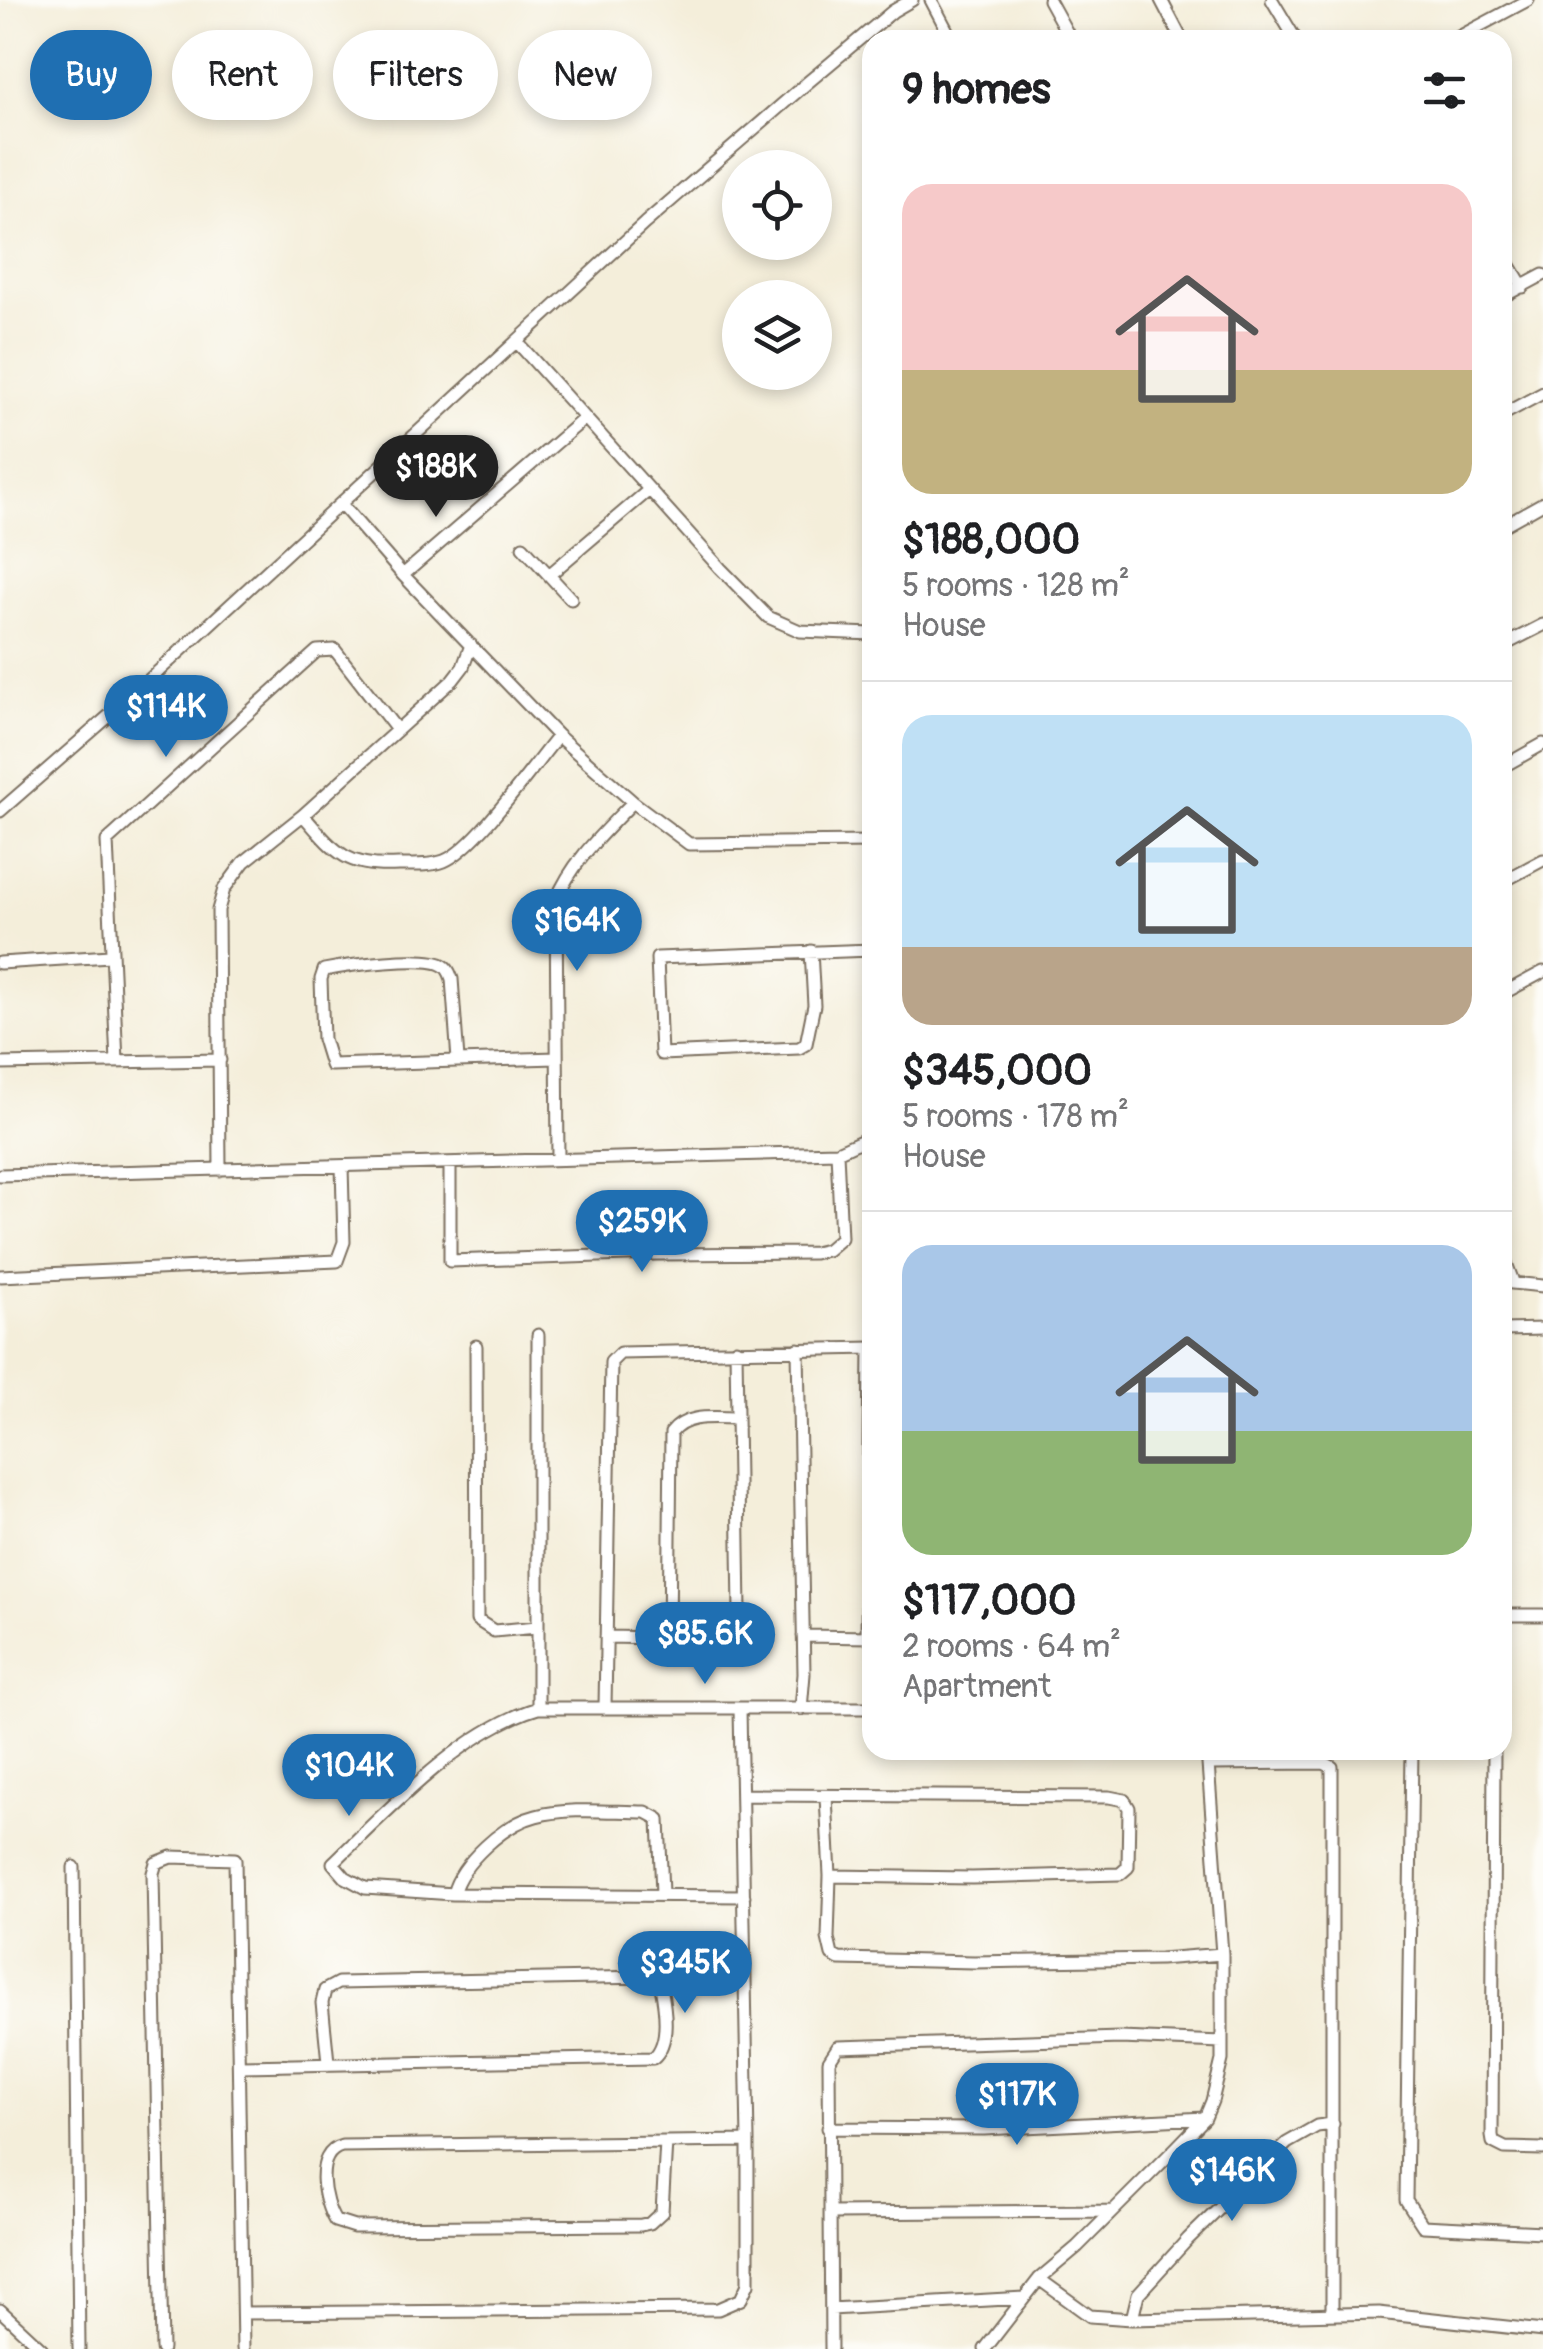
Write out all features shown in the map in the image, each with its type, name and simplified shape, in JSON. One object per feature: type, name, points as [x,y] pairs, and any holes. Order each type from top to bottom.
[{"type":"street","points":[[870,30],[912,0]]},
{"type":"street","points":[[930,0],[946,30]]},
{"type":"street","points":[[1050,0],[1066,30]]},
{"type":"street","points":[[1161,0],[1177,30]]},
{"type":"street","points":[[1468,30],[1504,5],[1528,0]]},
{"type":"street","points":[[1278,2],[1291,30]]},
{"type":"street","points":[[0,811],[126,702],[547,311],[862,37]]},
{"type":"street","points":[[1512,268],[1523,286]]},
{"type":"street","points":[[1512,292],[1543,275]]},
{"type":"street","points":[[517,342],[768,616],[800,630],[862,633]]},
{"type":"street","points":[[1512,410],[1543,393]]},
{"type":"street","points":[[403,575],[585,418]]},
{"type":"street","points":[[550,575],[649,490]]},
{"type":"street","points":[[1512,520],[1543,503]]},
{"type":"street","points":[[340,504],[558,736],[633,802],[689,844],[862,842]]},
{"type":"street","points":[[523,546],[571,598]]},
{"type":"street","points":[[1512,641],[1543,625]]},
{"type":"street","points":[[220,1170],[218,910],[224,890],[244,862],[304,814],[453,680],[472,646]]},
{"type":"street","points":[[116,1062],[107,841],[317,652],[335,650],[397,730]]},
{"type":"street","points":[[304,814],[338,854],[350,862],[376,866],[443,861],[471,840],[558,736]]},
{"type":"street","points":[[1512,761],[1543,744]]},
{"type":"street","points":[[558,1159],[556,901],[561,888],[596,842],[633,802]]},
{"type":"street","points":[[1512,877],[1543,860]]},
{"type":"street","points":[[811,951],[814,1004],[806,1044],[799,1048],[661,1054],[657,958],[811,951],[862,950]]},
{"type":"street","points":[[0,963],[110,956]]},
{"type":"street","points":[[458,1060],[448,968],[439,963],[418,962],[324,970],[323,1039],[331,1065],[557,1058]]},
{"type":"street","points":[[1512,989],[1543,972]]},
{"type":"street","points":[[0,1064],[220,1060]]},
{"type":"street","points":[[0,1175],[837,1152],[862,1141]]},
{"type":"street","points":[[450,1163],[450,1261],[814,1253],[826,1250],[840,1238],[837,1152]]},
{"type":"street","points":[[0,1276],[337,1261],[344,1242],[342,1166]]},
{"type":"street","points":[[1512,1282],[1543,1286]]},
{"type":"street","points":[[1512,1330],[1543,1329]]},
{"type":"street","points":[[538,1334],[538,1708]]},
{"type":"street","points":[[476,1346],[477,1620],[494,1631],[538,1627]]},
{"type":"street","points":[[605,1707],[611,1362],[620,1352],[862,1348]]},
{"type":"street","points":[[606,1637],[724,1638],[740,1620],[736,1349]]},
{"type":"street","points":[[798,1349],[801,1708]]},
{"type":"street","points":[[670,1640],[671,1433],[688,1420],[737,1418]]},
{"type":"street","points":[[1512,1615],[1543,1615]]},
{"type":"street","points":[[803,1636],[862,1637]]},
{"type":"street","points":[[744,1896],[453,1894],[365,1888],[345,1877],[333,1862],[393,1805],[475,1737],[517,1714],[538,1708],[862,1708]]},
{"type":"street","points":[[243,2313],[725,2308],[741,2300],[748,2284],[748,2142],[740,1708]]},
{"type":"street","points":[[984,2349],[1038,2279],[1078,2247],[1205,2118],[1218,2080],[1222,2042],[1222,1954],[1210,1760]]},
{"type":"street","points":[[1412,1760],[1406,2200],[1423,2226],[1543,2232]]},
{"type":"street","points":[[1494,1760],[1492,2136],[1493,2142],[1505,2148],[1543,2149]]},
{"type":"street","points":[[1211,1764],[1324,1763],[1332,1767],[1332,2312]]},
{"type":"street","points":[[742,1795],[1109,1798],[1124,1800],[1130,1816],[1128,1868],[1110,1877],[830,1876]]},
{"type":"street","points":[[826,1796],[828,1938],[832,1955],[839,1959],[974,1962],[1222,1954]]},
{"type":"street","points":[[453,1894],[464,1867],[489,1844],[527,1819],[552,1813],[646,1812],[659,1820],[662,1894]]},
{"type":"street","points":[[162,2349],[153,1874],[156,1863],[162,1859],[236,1859],[244,2349]]},
{"type":"street","points":[[74,1867],[78,2349]]},
{"type":"street","points":[[241,2066],[653,2058],[662,2046],[664,2028],[661,1986],[646,1976],[338,1982],[325,1990],[322,2003],[328,2062]]},
{"type":"street","points":[[831,2349],[829,2062],[838,2047],[1120,2038],[1222,2042]]},
{"type":"street","points":[[828,2128],[984,2129],[1205,2118]]},
{"type":"street","points":[[1132,2319],[1138,2294],[1188,2239],[1288,2143],[1317,2126],[1333,2124]]},
{"type":"street","points":[[666,2142],[662,2212],[650,2223],[354,2227],[338,2224],[326,2202],[327,2156],[342,2146],[666,2142],[748,2142]]},
{"type":"street","points":[[830,2213],[1113,2212]]},
{"type":"street","points":[[1038,2279],[1090,2316],[1132,2319],[1332,2312],[1543,2331]]},
{"type":"street","points":[[831,2309],[1024,2298]]},
{"type":"street","points":[[0,2310],[42,2349]]}]
